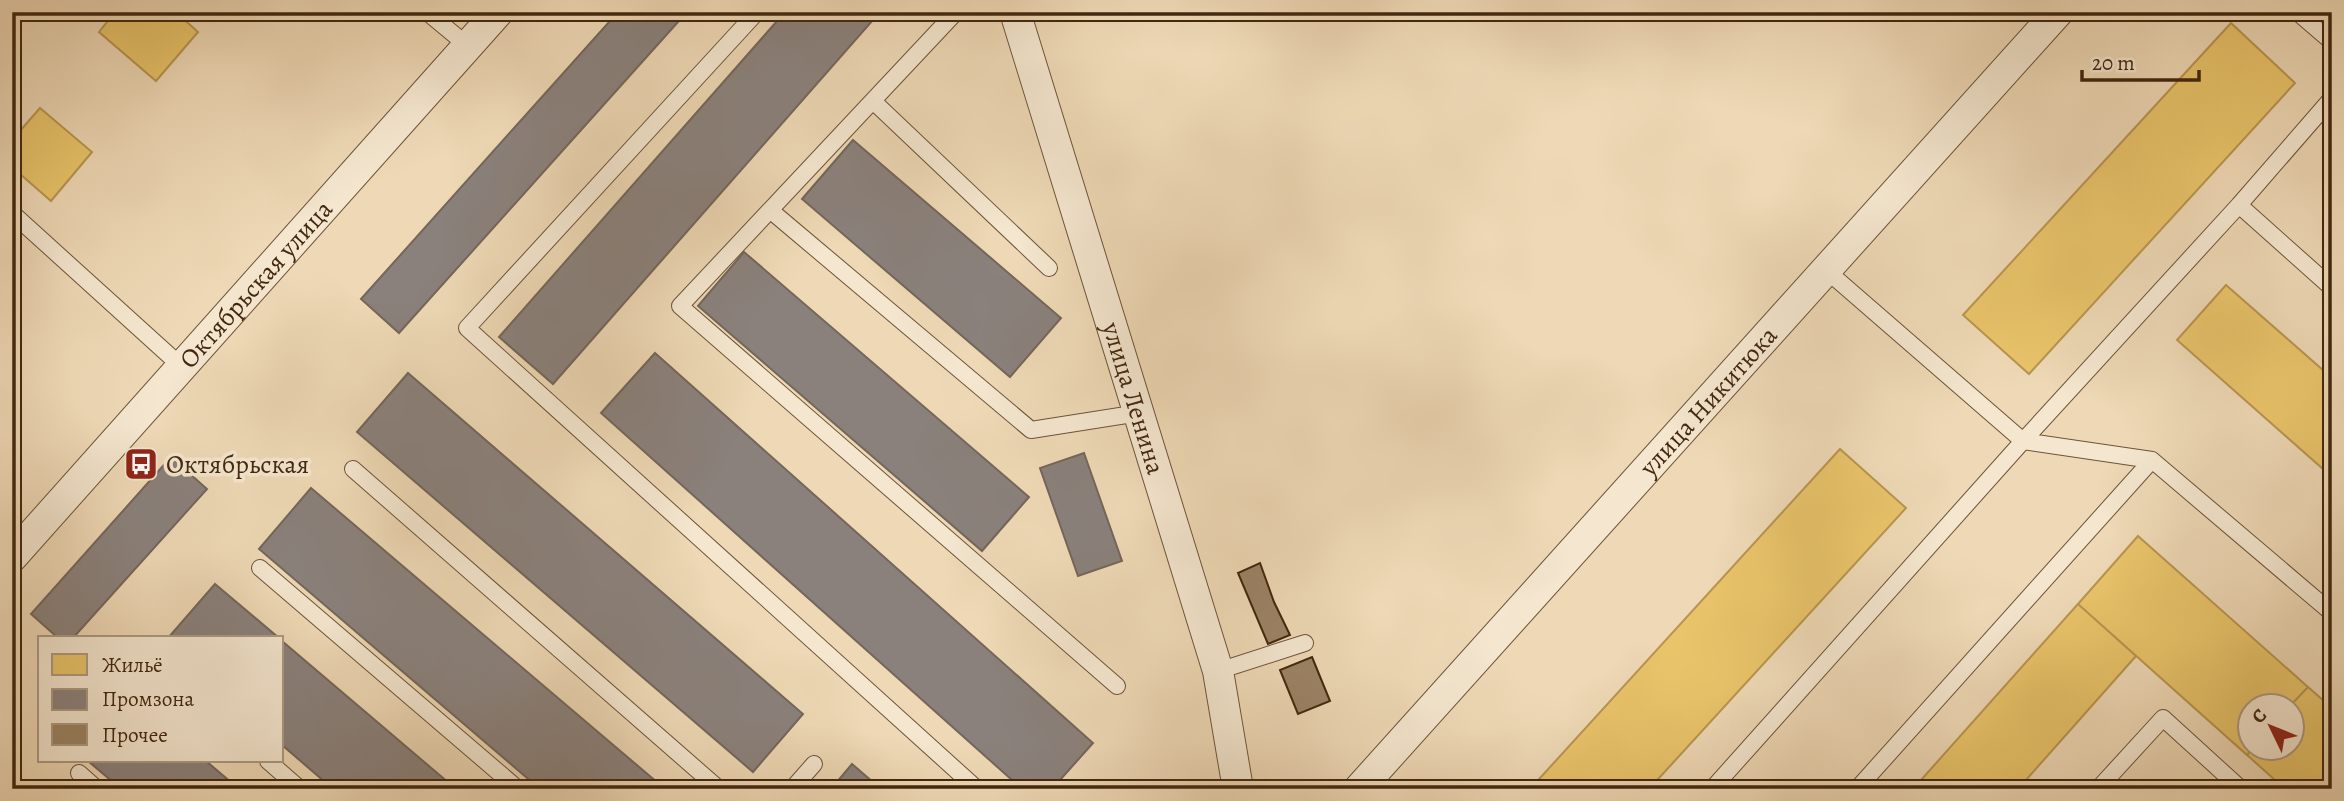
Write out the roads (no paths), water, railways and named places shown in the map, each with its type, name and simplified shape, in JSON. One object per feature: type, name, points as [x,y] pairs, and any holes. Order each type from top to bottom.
[{"type":"street","name":"Октябрьская улица","points":[[12,557],[498,12]]},
{"type":"street","name":"улица Ленина","points":[[1015,12],[1218,671],[1238,789]]},
{"type":"street","name":"улица Никитюка","points":[[1359,789],[2057,12]]},
{"type":"lane","points":[[427,12],[468,46]]},
{"type":"lane","points":[[757,12],[467,328],[977,789]]},
{"type":"lane","points":[[956,12],[680,306],[1117,686]]},
{"type":"lane","points":[[2297,12],[2332,42]]},
{"type":"lane","points":[[1712,789],[2023,441],[2239,205],[2332,98]]},
{"type":"lane","points":[[873,101],[1049,268]]},
{"type":"lane","points":[[2239,205],[2332,288]]},
{"type":"lane","points":[[770,210],[1031,430],[1139,413]]},
{"type":"lane","points":[[12,213],[182,367]]},
{"type":"lane","points":[[1826,270],[2023,441],[2152,460],[2332,613]]},
{"type":"lane","points":[[1857,789],[2152,460]]},
{"type":"lane","points":[[353,469],[719,789]]},
{"type":"lane","points":[[260,568],[519,789]]},
{"type":"lane","points":[[1218,671],[1305,643]]},
{"type":"lane","points":[[2098,789],[2162,718],[2241,789]]},
{"type":"lane","points":[[269,762],[300,789]]},
{"type":"lane","points":[[792,789],[814,764]]},
{"type":"lane","points":[[79,773],[97,789]]},
{"type":"place","name":"Октябрьская","points":[[141,464]]}]
